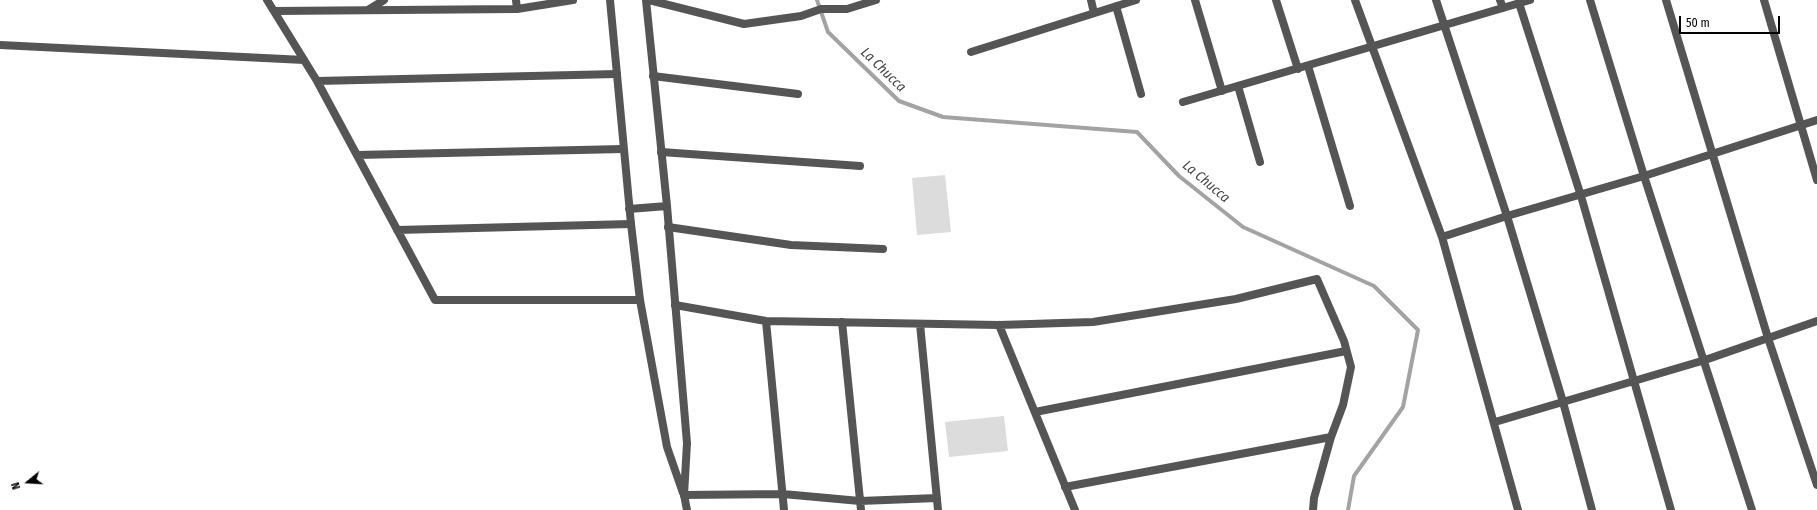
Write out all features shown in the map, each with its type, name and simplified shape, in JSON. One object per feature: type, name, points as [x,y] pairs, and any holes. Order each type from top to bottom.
[{"type":"street","points":[[267,0],[317,81],[434,300],[640,300]]},
{"type":"street","points":[[368,10],[384,0]]},
{"type":"street","points":[[274,11],[368,10],[516,4],[572,0]]},
{"type":"street","points":[[610,0],[623,149],[640,300],[667,447],[684,495],[686,510]]},
{"type":"street","points":[[646,0],[667,206],[688,443],[684,495]]},
{"type":"street","points":[[649,0],[744,24],[801,16],[821,9],[847,9],[876,0]]},
{"type":"street","points":[[1090,0],[1094,13]]},
{"type":"street","points":[[971,52],[1136,0]]},
{"type":"street","points":[[1195,0],[1222,91]]},
{"type":"street","points":[[1276,0],[1298,68]]},
{"type":"street","points":[[1355,0],[1442,237],[1495,422],[1518,510]]},
{"type":"street","points":[[1436,0],[1507,216],[1563,402],[1592,510]]},
{"type":"street","points":[[1183,102],[1444,26],[1501,4],[1518,4],[1530,0]]},
{"type":"street","points":[[1590,0],[1644,176],[1705,360],[1752,510]]},
{"type":"street","points":[[1666,0],[1768,338],[1817,485]]},
{"type":"street","points":[[1764,0],[1817,180]]},
{"type":"street","points":[[1518,4],[1581,196],[1636,381],[1671,510]]},
{"type":"street","points":[[1116,6],[1141,94]]},
{"type":"street","points":[[0,45],[304,60]]},
{"type":"street","points":[[1308,66],[1350,206]]},
{"type":"street","points":[[317,81],[617,74]]},
{"type":"street","points":[[653,76],[798,94]]},
{"type":"street","points":[[1238,86],[1260,162]]},
{"type":"street","points":[[1442,237],[1507,216],[1581,196],[1817,120]]},
{"type":"street","points":[[357,155],[623,149]]},
{"type":"street","points":[[661,152],[860,166]]},
{"type":"street","points":[[629,208],[667,206]]},
{"type":"street","points":[[397,230],[631,224]]},
{"type":"street","points":[[668,227],[791,246],[882,248]]},
{"type":"street","points":[[675,305],[766,320],[1000,325],[1093,322],[1236,300],[1317,279],[1344,341],[1351,367],[1343,405],[1331,437],[1314,498],[1313,510]]},
{"type":"street","points":[[766,320],[784,510]]},
{"type":"street","points":[[1495,422],[1705,360],[1817,321]]},
{"type":"street","points":[[842,322],[861,510]]},
{"type":"street","points":[[920,324],[938,510]]},
{"type":"street","points":[[1000,325],[1074,510]]},
{"type":"street","points":[[1035,412],[1346,352]]},
{"type":"street","points":[[1065,487],[1331,437]]},
{"type":"street","points":[[684,495],[783,494],[860,501],[937,498]]},
{"type":"shaded area","points":[[945,175],[951,232],[917,235],[912,178]]},
{"type":"shaded area","points":[[1004,416],[1008,451],[949,457],[945,422]]},
{"type":"waterway","name":"La Chucca","points":[[817,0],[828,32],[899,101],[943,117],[1137,132],[1179,176],[1243,227],[1374,286],[1418,330],[1403,407],[1354,476],[1348,510]]}]
